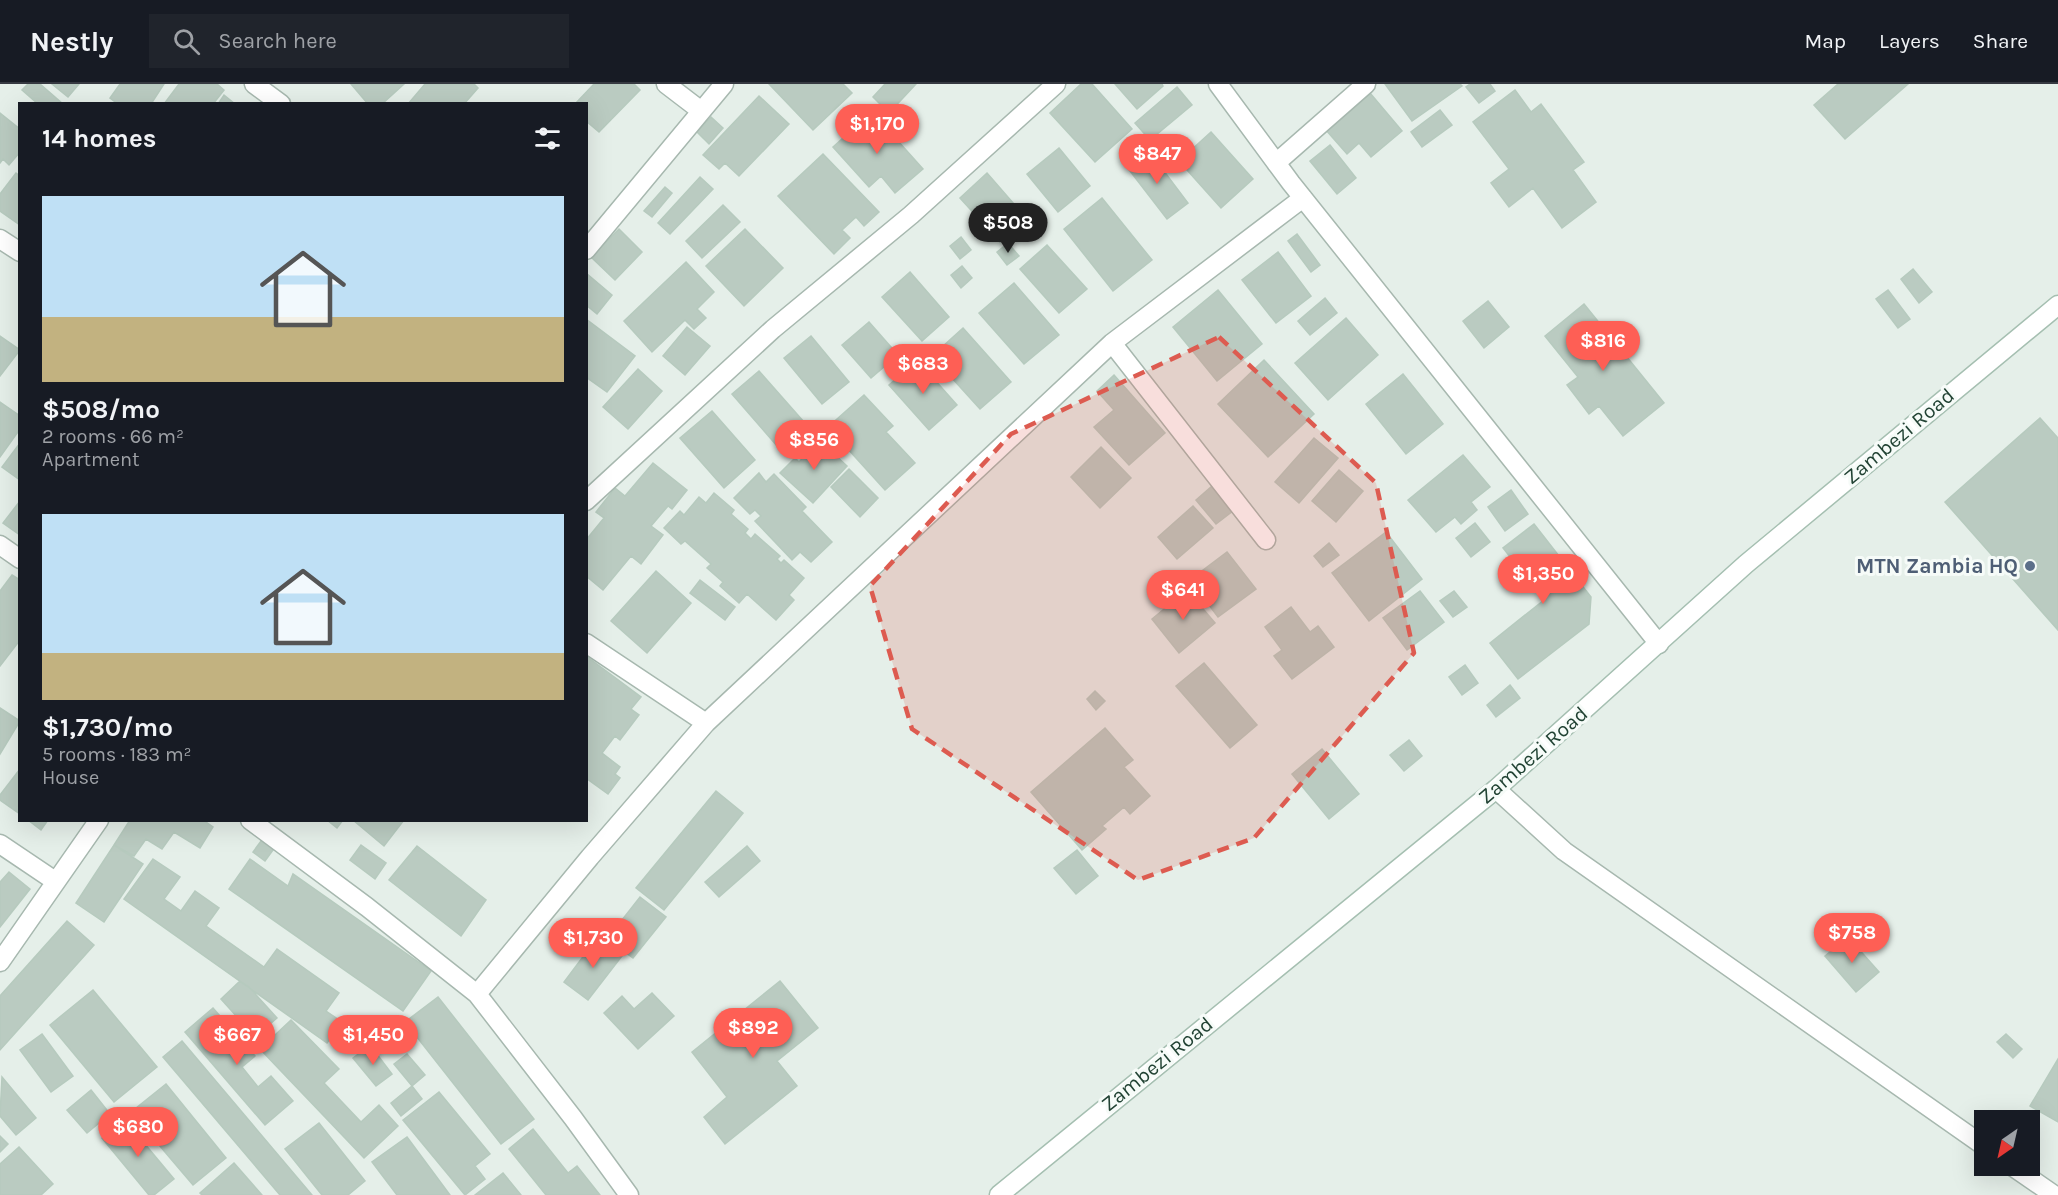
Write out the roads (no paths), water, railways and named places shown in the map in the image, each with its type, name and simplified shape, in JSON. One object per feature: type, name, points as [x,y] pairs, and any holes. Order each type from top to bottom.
[{"type":"street","points":[[254,84],[278,102]]},
{"type":"street","points":[[666,84],[700,110]]},
{"type":"street","points":[[588,248],[700,110],[724,84]]},
{"type":"street","points":[[588,499],[773,329],[911,215],[1056,84]]},
{"type":"street","points":[[1218,84],[1303,198],[1659,644]]},
{"type":"street","points":[[1276,162],[1366,84]]},
{"type":"street","points":[[477,994],[590,857],[706,723],[1112,343],[1303,198]]},
{"type":"street","points":[[0,239],[18,251]]},
{"type":"street","name":"Zambezi Road","points":[[999,1195],[1496,789],[1746,564],[2058,305]]},
{"type":"street","points":[[1112,343],[1266,540]]},
{"type":"street","points":[[0,545],[18,558]]},
{"type":"street","points":[[588,644],[706,723]]},
{"type":"street","points":[[1496,789],[1564,851],[1974,1139]]},
{"type":"street","points":[[0,962],[98,822]]},
{"type":"street","points":[[253,822],[477,994],[629,1195]]},
{"type":"street","points":[[0,844],[56,881]]},
{"type":"street","points":[[2026,1176],[2054,1195]]},
{"type":"place","name":"MTN Zambia HQ","points":[[2030,566]]}]
